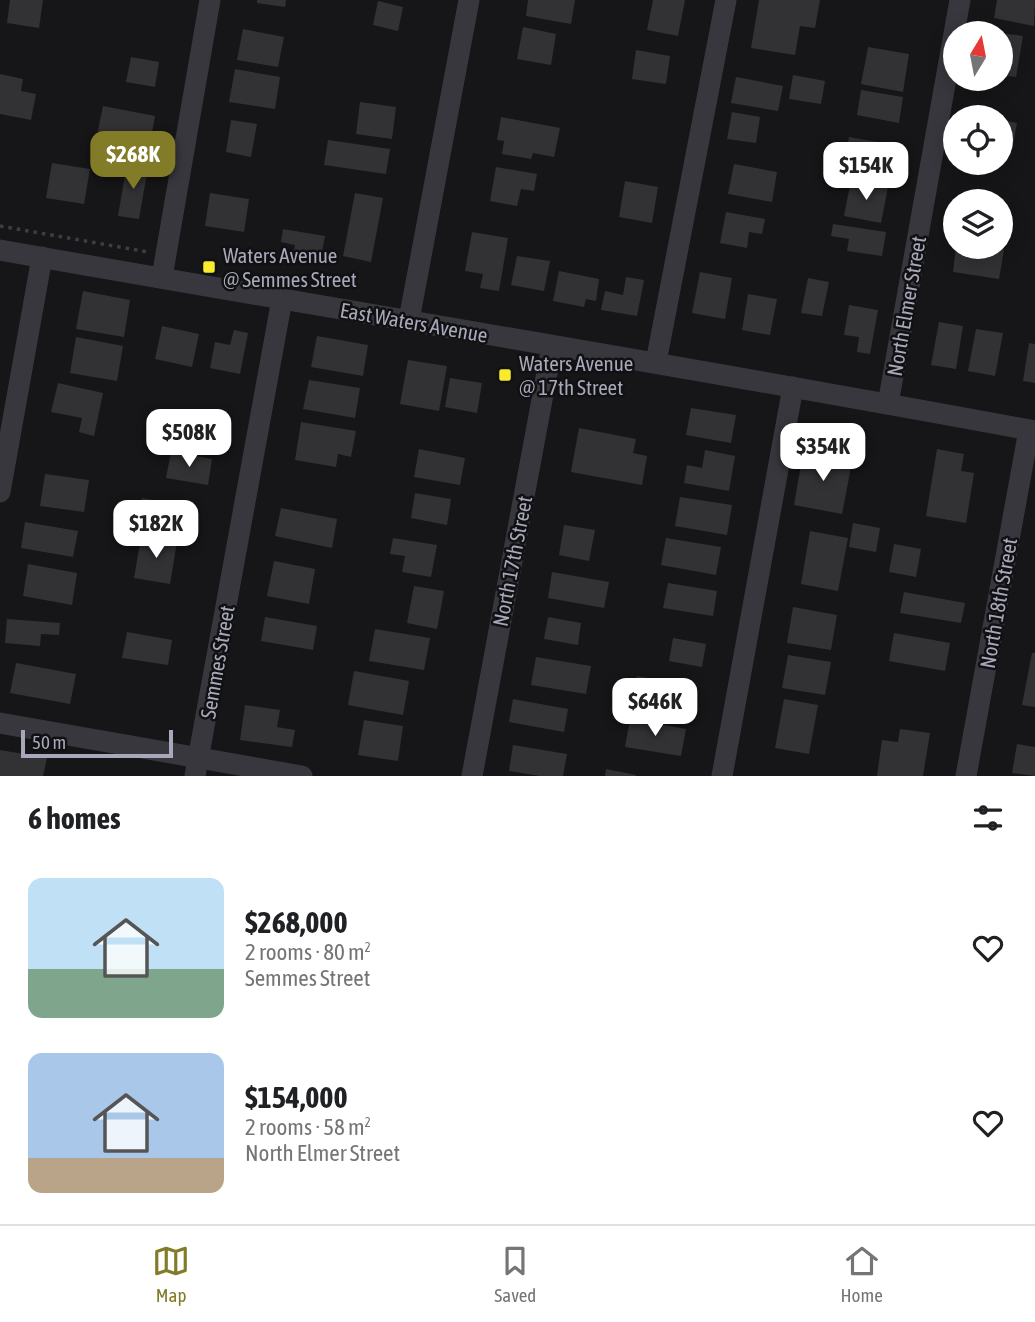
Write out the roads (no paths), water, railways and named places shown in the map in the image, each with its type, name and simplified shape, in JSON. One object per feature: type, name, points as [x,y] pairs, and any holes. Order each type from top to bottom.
[{"type":"street","points":[[162,277],[210,0]]},
{"type":"street","points":[[409,320],[469,0]]},
{"type":"street","points":[[656,362],[726,0]]},
{"type":"street","name":"North Elmer Street","points":[[888,404],[960,0]]},
{"type":"street","name":"East Waters Avenue","points":[[0,250],[656,362],[1032,430]]},
{"type":"street","points":[[0,492],[42,257]]},
{"type":"street","name":"Semmes Street","points":[[197,767],[282,299]]},
{"type":"street","name":"North 17th Street","points":[[472,776],[552,346]]},
{"type":"street","points":[[722,776],[793,387]]},
{"type":"street","name":"North 18th Street","points":[[966,776],[1032,430]]},
{"type":"street","points":[[0,723],[197,767],[302,776]]},
{"type":"place","name":"Waters Avenue @ Semmes Street","points":[[209,267]]},
{"type":"place","name":"Waters Avenue @ 17th Street","points":[[505,375]]}]
